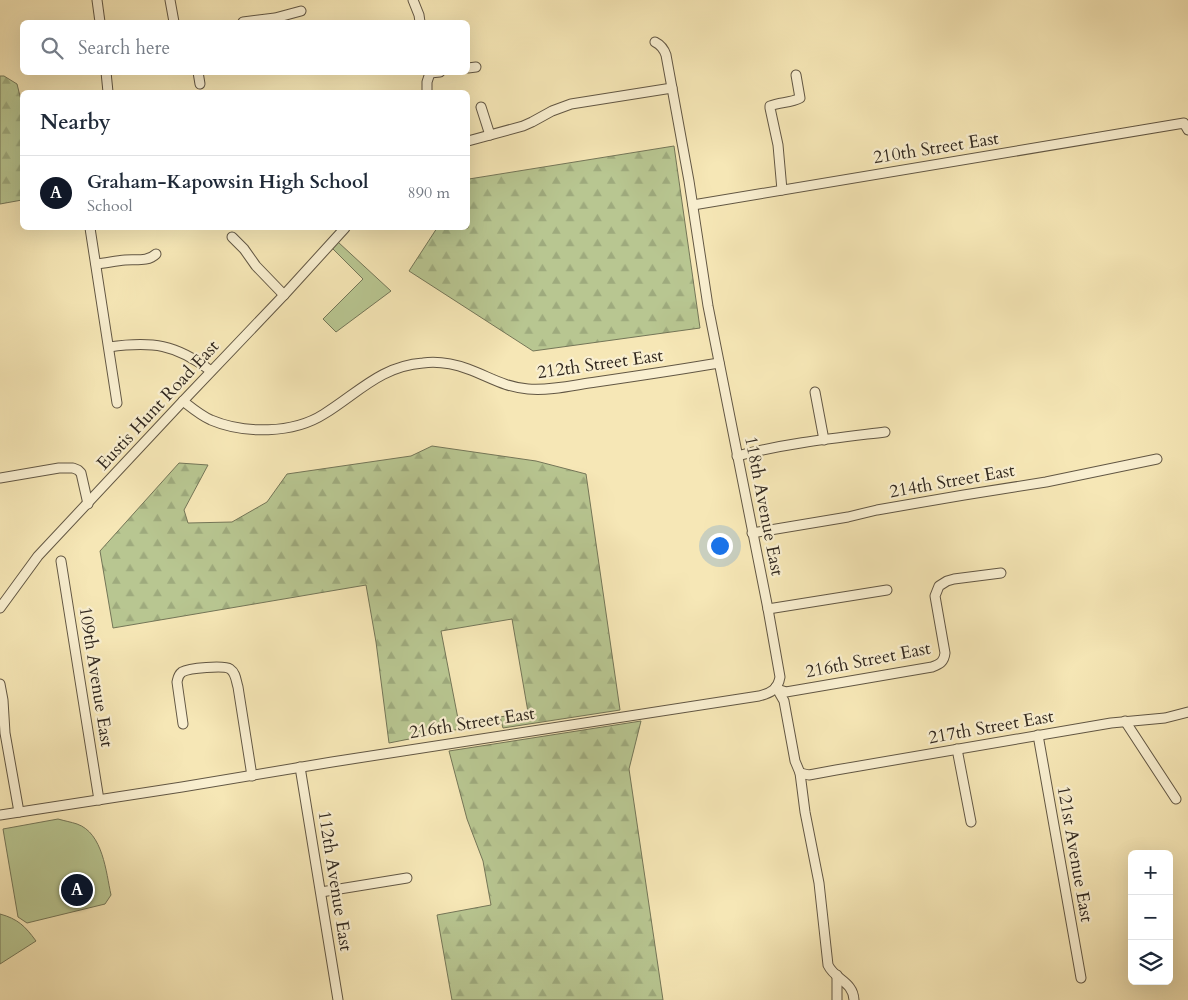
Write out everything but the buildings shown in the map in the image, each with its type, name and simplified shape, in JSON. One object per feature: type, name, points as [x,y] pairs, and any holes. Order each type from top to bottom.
[{"type":"street","points":[[97,0],[100,20]]},
{"type":"street","points":[[170,0],[174,20]]},
{"type":"street","points":[[413,0],[420,20]]},
{"type":"street","points":[[258,20],[301,11]]},
{"type":"street","name":"118th Avenue East","points":[[655,42],[662,47],[666,55],[693,205],[708,306],[780,677],[776,687],[784,701],[795,761],[800,773],[805,812],[819,883],[828,968],[850,987],[854,1000]]},
{"type":"street","points":[[782,190],[778,145],[770,106],[800,98],[796,74]]},
{"type":"street","points":[[106,75],[108,90]]},
{"type":"street","points":[[198,75],[200,84]]},
{"type":"street","points":[[427,90],[429,75]]},
{"type":"street","points":[[470,140],[523,126],[552,111],[571,104],[672,88]]},
{"type":"street","points":[[481,108],[490,135]]},
{"type":"street","name":"210th Street East","points":[[693,205],[1186,126]]},
{"type":"street","points":[[90,230],[117,403]]},
{"type":"street","name":"Eustis Hunt Road East","points":[[0,608],[38,556],[284,295],[339,230]]},
{"type":"street","points":[[232,237],[284,295]]},
{"type":"street","points":[[96,264],[146,259],[152,258],[156,254]]},
{"type":"street","points":[[108,347],[153,344],[193,358],[212,371]]},
{"type":"street","name":"212th Street East","points":[[183,401],[201,414],[221,424],[249,429],[280,429],[302,425],[322,416],[387,372],[422,363],[434,362],[458,366],[509,387],[541,390],[720,364]]},
{"type":"street","points":[[815,392],[824,440]]},
{"type":"street","points":[[737,456],[824,440],[885,432]]},
{"type":"street","name":"214th Street East","points":[[752,533],[944,498],[1046,482],[1157,459]]},
{"type":"street","points":[[0,478],[60,468],[73,468],[81,474],[88,504]]},
{"type":"street","name":"109th Avenue East","points":[[61,560],[99,800]]},
{"type":"street","name":"216th Street East","points":[[0,815],[759,696],[771,692],[776,687],[786,692],[932,667],[942,663],[945,653],[935,596],[939,586],[954,579],[1001,573]]},
{"type":"street","points":[[768,609],[887,590]]},
{"type":"street","points":[[183,724],[178,682],[180,673],[204,668],[226,668],[232,670],[238,687],[252,776]]},
{"type":"street","points":[[0,684],[5,733],[19,812]]},
{"type":"street","name":"217th Street East","points":[[800,773],[809,775],[1125,721],[1158,719],[1188,712]]},
{"type":"street","points":[[1125,721],[1176,798]]},
{"type":"street","name":"121st Avenue East","points":[[1038,735],[1081,978]]},
{"type":"street","points":[[957,750],[971,822]]},
{"type":"street","name":"112th Avenue East","points":[[300,767],[338,1000]]},
{"type":"street","points":[[321,892],[407,878]]},
{"type":"street","name":"118th Avenue East","points":[[837,975],[837,1000]]},
{"type":"green space","points":[[0,76],[4,76],[17,84],[20,96],[20,200],[0,204]]},
{"type":"green space","points":[[674,146],[700,328],[533,351],[409,271],[436,230],[470,230],[470,179]]},
{"type":"green space","points":[[338,242],[391,291],[336,332],[323,319],[363,279],[332,248]]},
{"type":"green space","points":[[432,446],[536,461],[586,474],[620,710],[503,728],[500,717],[528,712],[512,619],[441,631],[460,729],[389,743],[376,642],[366,585],[113,628],[100,551],[179,463],[208,465],[184,510],[188,523],[232,522],[267,502],[287,474],[411,456]]},
{"type":"green space","points":[[641,721],[629,769],[663,1000],[452,1000],[437,915],[491,905],[483,861],[467,819],[449,751]]},
{"type":"green space","points":[[58,819],[77,824],[93,836],[102,854],[111,895],[105,904],[27,923],[18,917],[3,829]]},
{"type":"green space","points":[[0,914],[12,918],[21,924],[36,941],[0,964]]},
{"type":"place","name":"Graham-Kapowsin High School","points":[[77,890]]}]
